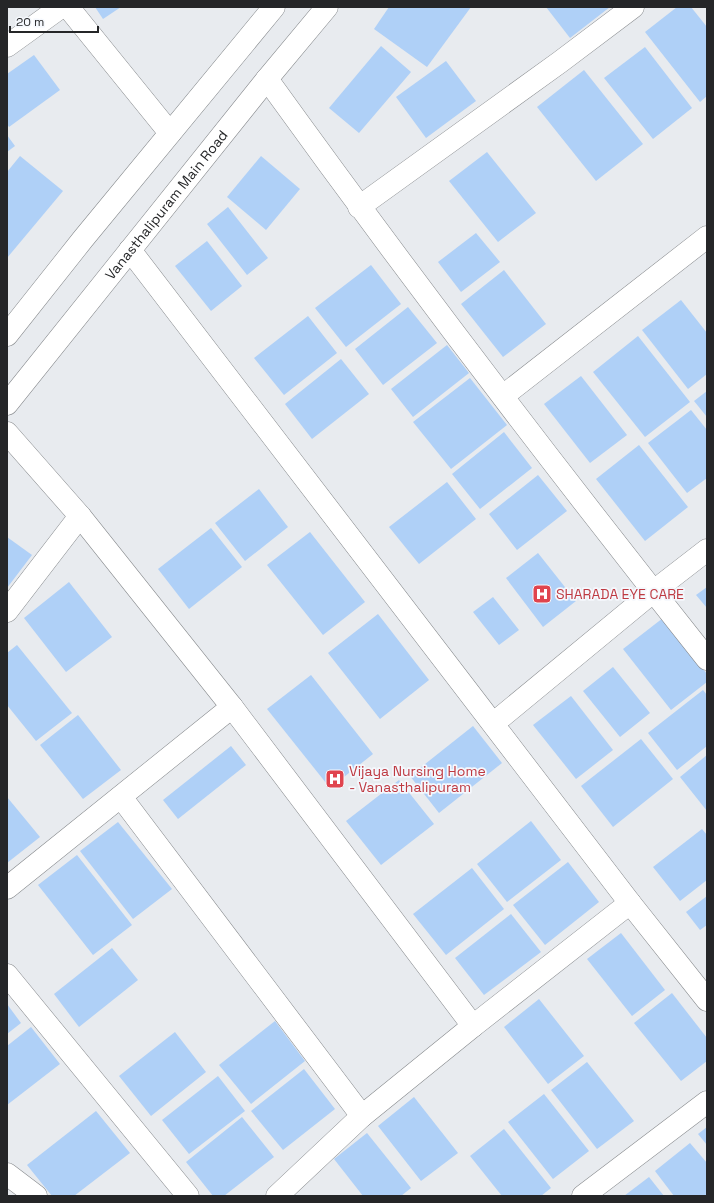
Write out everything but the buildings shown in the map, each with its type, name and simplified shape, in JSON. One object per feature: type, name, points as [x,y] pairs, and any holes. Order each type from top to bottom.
[{"type":"street","points":[[7,46],[61,7]]},
{"type":"street","points":[[68,7],[170,133]]},
{"type":"street","points":[[7,335],[83,239],[274,7]]},
{"type":"street","points":[[359,207],[634,7]]},
{"type":"street","name":"Vanasthalipuram Main Road","points":[[7,404],[323,8]]},
{"type":"street","points":[[267,79],[359,207],[503,396],[707,658]]},
{"type":"street","points":[[503,396],[707,237]]},
{"type":"street","points":[[130,250],[494,723],[630,903],[707,1000]]},
{"type":"street","points":[[7,433],[80,516],[232,707],[473,1026]]},
{"type":"street","points":[[7,611],[80,516]]},
{"type":"street","points":[[494,723],[654,591],[707,550]]},
{"type":"street","points":[[7,888],[232,707]]},
{"type":"street","points":[[121,797],[362,1116]]},
{"type":"street","points":[[277,1196],[362,1116],[473,1026],[630,903]]},
{"type":"street","points":[[7,975],[188,1196]]},
{"type":"street","points":[[583,1196],[707,1102]]},
{"type":"street","points":[[7,1174],[36,1196]]},
{"type":"place","name":"SHARADA EYE CARE","points":[[542,594]]},
{"type":"place","name":"Vijaya Nursing Home - Vanasthalipuram","points":[[335,779]]}]
